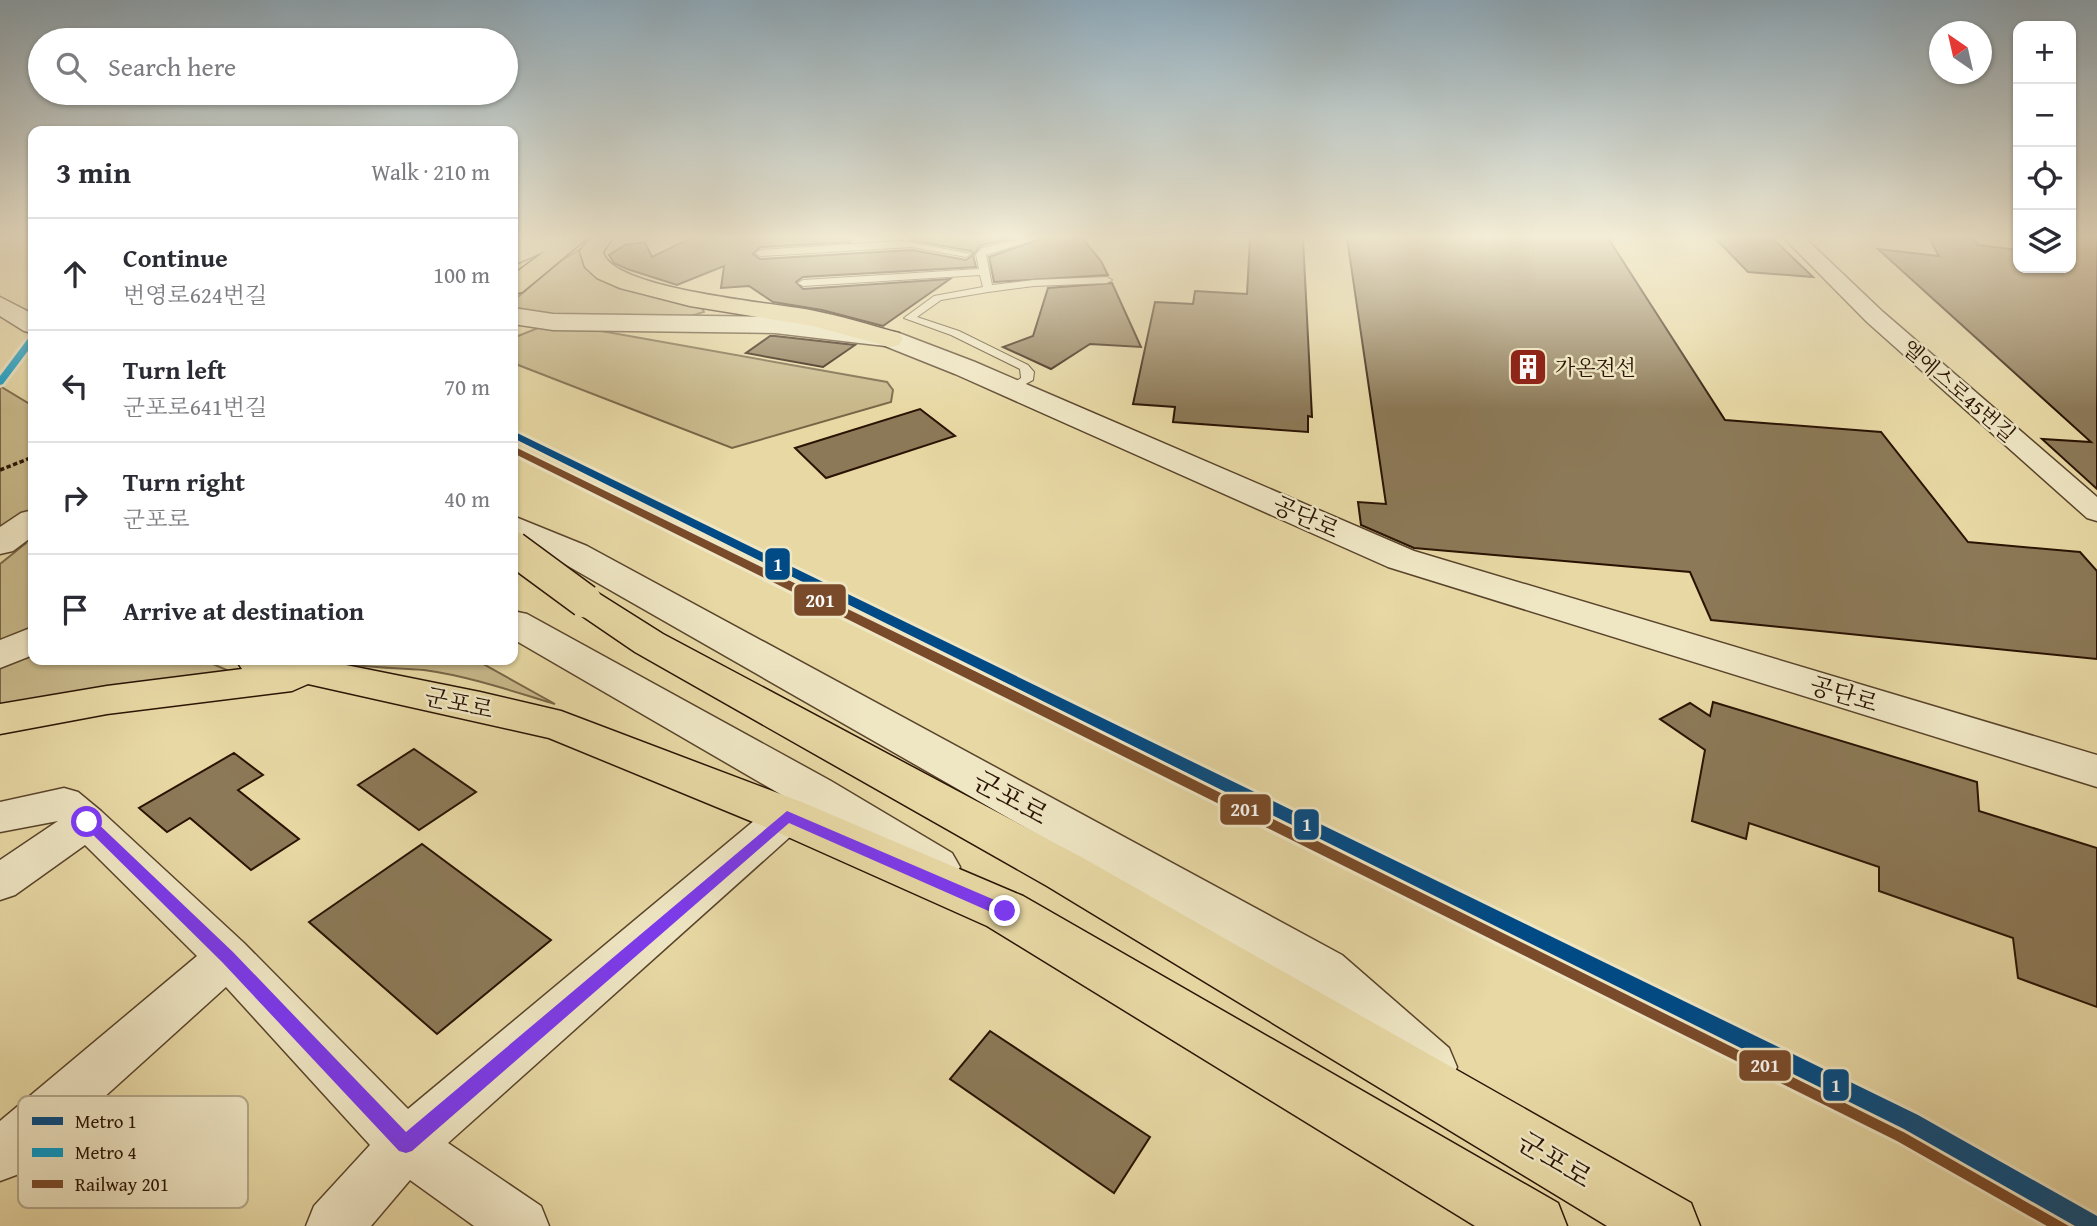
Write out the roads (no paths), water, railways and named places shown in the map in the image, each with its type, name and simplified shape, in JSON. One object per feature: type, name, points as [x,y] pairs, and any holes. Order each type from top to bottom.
[{"type":"main road","points":[[677,295],[700,302],[803,316],[890,339]]},
{"type":"main road","name":"군포로","points":[[518,552],[585,601],[649,643],[1065,873],[1668,1226]]},
{"type":"main road","name":"군포로","points":[[277,665],[480,706],[561,726],[787,816],[1005,911],[1535,1226]]},
{"type":"main road","points":[[0,719],[107,700],[314,674]]},
{"type":"street","name":"엘에스로45번길","points":[[1853,295],[2097,512]]},
{"type":"street","name":"공단로","points":[[518,317],[553,322],[775,325],[890,339],[1011,388],[1401,559],[2097,771]]},
{"type":"street","points":[[0,342],[13,319]]},
{"type":"street","points":[[0,543],[28,523]]},
{"type":"street","name":"군포로","points":[[518,528],[574,554],[1323,971],[1479,1114]]},
{"type":"street","points":[[518,555],[539,552],[574,554]]},
{"type":"street","name":"군포로","points":[[518,626],[815,793],[1005,911]]},
{"type":"street","points":[[0,655],[28,642]]},
{"type":"street","points":[[0,817],[64,803],[228,957],[406,1144],[521,1226]]},
{"type":"street","points":[[334,1226],[406,1144],[787,816]]},
{"type":"street","points":[[0,883],[87,822]]},
{"type":"street","points":[[69,1096],[228,957]]},
{"type":"street","points":[[0,1156],[18,1140]]},
{"type":"lane","points":[[954,295],[939,298],[909,318],[955,333],[1024,367],[1028,372],[1027,380],[1011,388]]},
{"type":"metro line","name":"4","points":[[0,382],[28,345]]},
{"type":"metro line","name":"1","points":[[518,436],[1911,1122],[2095,1226]]},
{"type":"rail line","name":"201","points":[[518,451],[1904,1134],[2067,1226]]},
{"type":"place","name":"가온전선","points":[[1528,367]]}]
